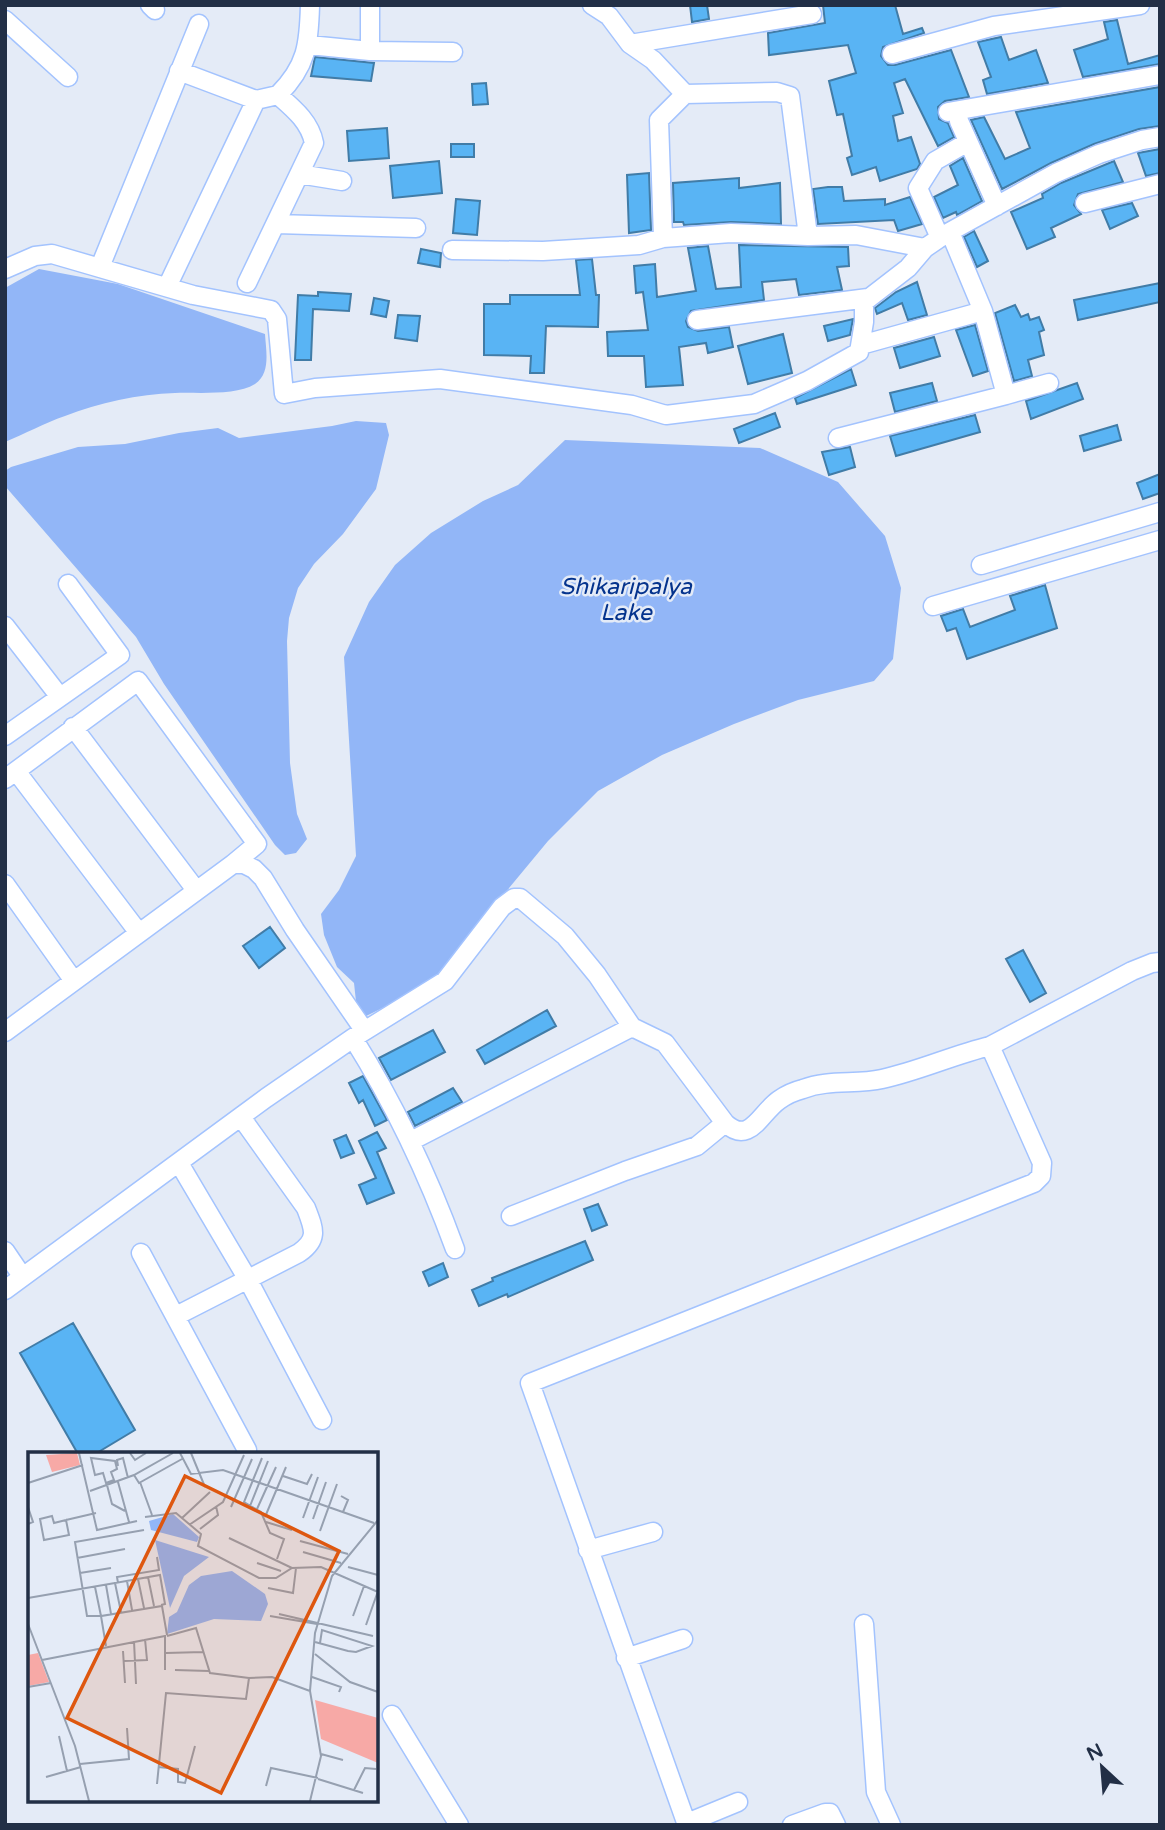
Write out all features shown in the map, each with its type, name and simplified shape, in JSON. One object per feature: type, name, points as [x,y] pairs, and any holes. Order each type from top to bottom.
[{"type":"street","points":[[179,71],[256,100],[278,95],[301,64],[309,45],[310,5]]},
{"type":"street","points":[[370,5],[370,51]]},
{"type":"street","points":[[592,5],[609,11],[630,44],[653,60],[685,94]]},
{"type":"street","points":[[892,54],[994,26],[1140,5]]},
{"type":"street","points":[[630,44],[812,13]]},
{"type":"street","points":[[5,20],[68,77]]},
{"type":"street","points":[[100,267],[198,24]]},
{"type":"street","points":[[309,45],[370,51],[453,52]]},
{"type":"street","points":[[998,206],[968,142],[953,117],[1160,75]]},
{"type":"street","points":[[663,238],[659,120],[685,94],[778,92],[790,96],[808,236]]},
{"type":"street","points":[[247,283],[314,143],[312,133],[303,118],[278,95]]},
{"type":"street","points":[[167,288],[256,100]]},
{"type":"street","points":[[5,269],[35,256],[52,254],[167,288],[271,310],[277,319],[284,394],[315,388],[440,379],[632,405],[666,415],[754,404],[807,381],[859,352],[864,302],[908,268],[938,240],[1056,173],[1099,154],[1160,137]]},
{"type":"street","points":[[968,142],[935,161],[918,188],[938,240],[983,311],[1006,395]]},
{"type":"street","points":[[299,174],[342,181]]},
{"type":"street","points":[[1085,203],[1160,184]]},
{"type":"street","points":[[276,224],[416,228]]},
{"type":"street","points":[[452,250],[542,251],[611,247],[639,245],[663,238],[731,233],[856,235],[938,240]]},
{"type":"street","points":[[697,320],[868,298]]},
{"type":"street","points":[[861,345],[983,311]]},
{"type":"street","points":[[838,438],[1049,383]]},
{"type":"street","points":[[981,565],[1160,512]]},
{"type":"street","points":[[933,606],[1160,540]]},
{"type":"street","points":[[8,1024],[74,981],[257,844],[68,584]]},
{"type":"street","points":[[5,626],[60,697]]},
{"type":"street","points":[[5,736],[120,655]]},
{"type":"street","points":[[138,681],[10,775],[139,933]]},
{"type":"street","points":[[73,727],[196,890]]},
{"type":"street","points":[[233,864],[244,864],[263,878],[358,1034],[432,1186],[456,1249]]},
{"type":"street","points":[[5,884],[74,981]]},
{"type":"street","points":[[5,1290],[358,1034],[445,981],[502,907],[514,898],[526,900],[565,936],[597,975],[632,1027],[665,1043],[725,1123],[740,1132],[752,1127],[779,1100],[804,1088],[827,1083],[878,1080],[990,1046],[1132,971],[1160,962]]},
{"type":"street","points":[[411,1141],[632,1027]]},
{"type":"street","points":[[738,1802],[687,1824],[530,1383],[1034,1183],[1041,1175],[1042,1163],[990,1046]]},
{"type":"street","points":[[176,1316],[299,1254],[309,1246],[314,1237],[306,1208],[241,1117]]},
{"type":"street","points":[[511,1216],[697,1146],[725,1123]]},
{"type":"street","points":[[178,1163],[247,1278],[322,1420]]},
{"type":"street","points":[[5,1251],[22,1276]]},
{"type":"street","points":[[141,1253],[247,1450]]},
{"type":"street","points":[[589,1550],[653,1532]]},
{"type":"street","points":[[864,1624],[876,1792],[891,1825]]},
{"type":"street","points":[[626,1658],[683,1640]]},
{"type":"street","points":[[392,1716],[459,1825]]},
{"type":"street","points":[[792,1825],[825,1813],[830,1813],[836,1825]]},
{"type":"water","points":[[39,269],[118,284],[265,334],[266,361],[263,374],[255,384],[238,390],[161,394],[105,403],[57,419],[5,442],[5,288]]},
{"type":"water","points":[[356,421],[386,423],[389,435],[376,489],[343,534],[314,564],[298,588],[289,618],[287,641],[290,763],[297,814],[307,839],[296,853],[285,855],[275,845],[164,684],[136,637],[5,486],[5,471],[78,447],[125,444],[218,428],[239,438]]},
{"type":"water","name":"Shikaripalya Lake","points":[[565,440],[760,448],[838,482],[885,536],[901,588],[893,659],[874,681],[798,700],[734,724],[662,755],[598,791],[548,841],[438,974],[419,990],[358,1020],[354,983],[337,967],[324,935],[321,914],[339,890],[356,856],[344,657],[369,602],[395,565],[431,533],[483,501],[518,485]]},
{"type":"building","points":[[690,5],[707,5],[709,19],[692,22]]},
{"type":"building","points":[[823,5],[895,5],[903,34],[922,28],[924,33],[883,47],[881,56],[888,65],[951,50],[969,97],[945,101],[938,107],[939,119],[948,123],[954,137],[938,146],[905,79],[894,83],[903,113],[893,116],[898,141],[911,137],[920,164],[917,169],[880,181],[876,167],[852,175],[847,158],[852,156],[843,114],[837,115],[829,81],[856,73],[848,45],[769,55],[768,33],[825,23]]},
{"type":"building","points":[[1117,20],[1128,64],[1160,55],[1160,64],[1083,77],[1074,50],[1108,39],[1104,22]]},
{"type":"building","points":[[1001,37],[1009,60],[1036,50],[1048,83],[987,94],[983,80],[991,77],[978,42]]},
{"type":"building","points":[[315,57],[374,63],[371,81],[311,76]]},
{"type":"building","points":[[486,83],[488,104],[473,105],[472,84]]},
{"type":"building","points":[[1160,87],[1160,126],[1139,129],[1094,144],[1002,189],[971,120],[984,117],[1005,159],[1030,148],[1016,112]]},
{"type":"building","points":[[387,128],[389,158],[349,161],[347,131]]},
{"type":"building","points":[[451,144],[474,144],[474,157],[451,157]]},
{"type":"building","points":[[1160,149],[1160,173],[1146,176],[1138,153]]},
{"type":"building","points":[[963,158],[982,201],[957,215],[956,212],[943,218],[934,197],[958,185],[950,166]]},
{"type":"building","points":[[439,161],[442,193],[393,198],[390,166]]},
{"type":"building","points":[[1114,161],[1123,182],[1078,194],[1074,205],[1081,214],[1051,228],[1055,237],[1027,249],[1011,212],[1043,198],[1042,194],[1061,183]]},
{"type":"building","points":[[649,173],[651,230],[629,233],[627,175]]},
{"type":"building","points":[[739,178],[739,188],[780,183],[781,224],[731,222],[684,225],[683,222],[674,222],[673,183]]},
{"type":"building","points":[[842,187],[844,201],[885,199],[885,205],[910,197],[922,224],[898,231],[894,220],[818,224],[813,189]]},
{"type":"building","points":[[456,199],[480,201],[477,235],[453,233]]},
{"type":"building","points":[[1132,203],[1138,216],[1110,229],[1102,210]]},
{"type":"building","points":[[974,231],[988,261],[977,267],[964,237]]},
{"type":"building","points":[[739,245],[848,247],[849,266],[837,267],[842,290],[799,295],[796,279],[762,282],[764,300],[691,311],[686,321],[688,327],[698,331],[729,327],[733,347],[708,353],[706,343],[679,347],[683,385],[646,387],[644,356],[608,356],[607,332],[648,330],[643,292],[636,293],[634,266],[655,264],[657,297],[696,291],[688,248],[708,246],[716,289],[741,287]]},
{"type":"building","points":[[421,249],[441,253],[440,267],[418,263]]},
{"type":"building","points":[[592,259],[596,295],[599,295],[598,327],[546,326],[544,373],[530,373],[531,356],[484,355],[484,304],[510,304],[510,295],[580,295],[576,260]]},
{"type":"building","points":[[917,282],[927,315],[908,320],[902,303],[877,314],[875,308],[896,292]]},
{"type":"building","points":[[1160,283],[1160,302],[1078,320],[1074,300]]},
{"type":"building","points":[[318,292],[351,294],[349,311],[313,309],[311,360],[295,360],[298,295],[318,296]]},
{"type":"building","points":[[374,298],[389,301],[386,317],[371,314]]},
{"type":"building","points":[[1015,305],[1021,317],[1028,314],[1030,320],[1039,317],[1044,330],[1039,332],[1044,355],[1028,360],[1032,376],[1014,381],[995,313]]},
{"type":"building","points":[[398,315],[420,316],[417,341],[395,338]]},
{"type":"building","points":[[853,319],[850,335],[828,341],[824,326]]},
{"type":"building","points":[[975,325],[988,371],[973,376],[956,330]]},
{"type":"building","points":[[783,334],[792,373],[748,384],[738,346]]},
{"type":"building","points":[[934,337],[940,356],[900,368],[894,348]]},
{"type":"building","points":[[851,369],[856,385],[797,404],[795,398]]},
{"type":"building","points":[[932,383],[937,401],[895,412],[890,393]]},
{"type":"building","points":[[1077,383],[1083,399],[1031,419],[1026,401]]},
{"type":"building","points":[[775,413],[780,427],[739,443],[734,429]]},
{"type":"building","points":[[975,415],[980,432],[896,456],[890,436]]},
{"type":"building","points":[[1117,425],[1121,440],[1084,451],[1080,436]]},
{"type":"building","points":[[850,447],[855,467],[829,475],[822,452]]},
{"type":"building","points":[[1160,474],[1160,493],[1143,499],[1137,483]]},
{"type":"building","points":[[1045,585],[1057,628],[967,659],[956,628],[947,631],[941,616],[963,609],[970,627],[1015,610],[1010,596]]},
{"type":"building","points":[[270,927],[285,948],[259,968],[243,946]]},
{"type":"building","points":[[1023,950],[1046,993],[1030,1002],[1006,959]]},
{"type":"building","points":[[547,1010],[556,1026],[485,1064],[477,1050]]},
{"type":"building","points":[[433,1030],[445,1052],[391,1080],[379,1058]]},
{"type":"building","points":[[363,1076],[387,1120],[375,1126],[363,1100],[359,1103],[349,1083]]},
{"type":"building","points":[[453,1088],[462,1102],[415,1126],[408,1112]]},
{"type":"building","points":[[377,1132],[386,1148],[377,1152],[394,1193],[367,1204],[359,1185],[376,1178],[359,1141]]},
{"type":"building","points":[[346,1135],[354,1153],[341,1158],[334,1140]]},
{"type":"building","points":[[598,1204],[607,1225],[592,1231],[584,1209]]},
{"type":"building","points":[[585,1241],[593,1260],[508,1297],[507,1294],[479,1306],[472,1290],[493,1281],[492,1278]]},
{"type":"building","points":[[443,1263],[448,1277],[429,1286],[423,1272]]},
{"type":"building","points":[[73,1323],[135,1430],[98,1452],[77,1452],[20,1353]]}]
